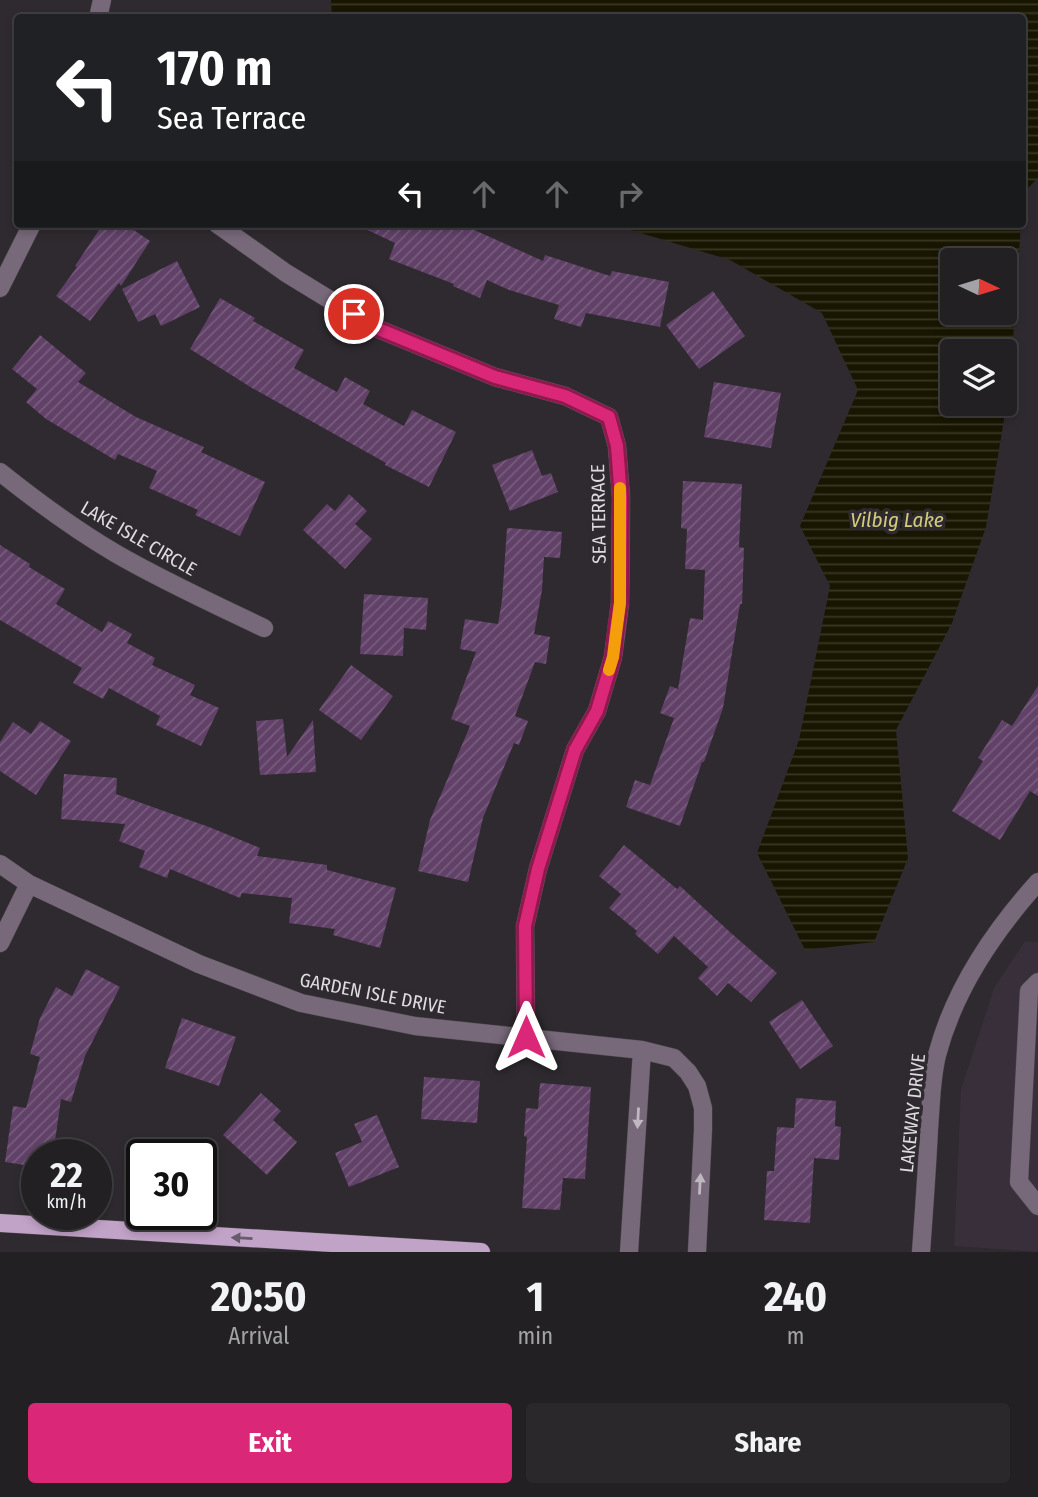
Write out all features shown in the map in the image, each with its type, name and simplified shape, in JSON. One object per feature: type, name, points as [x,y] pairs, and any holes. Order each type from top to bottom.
[{"type":"main road","points":[[0,1223],[481,1252]]},
{"type":"street","points":[[0,288],[30,228]]},
{"type":"street","name":"SEA TERRACE","points":[[223,228],[286,273],[376,328],[495,377],[565,396],[609,417],[617,446],[621,498],[620,603],[613,657],[597,711],[575,750],[538,869],[525,926],[526,1037]]},
{"type":"street","name":"LAKE ISLE CIRCLE","points":[[0,472],[27,494],[114,552],[264,628]]},
{"type":"street","name":"GARDEN ISLE DRIVE","points":[[0,864],[29,884],[199,964],[301,1003],[415,1026],[642,1050],[674,1058],[697,1086],[702,1108],[697,1252]]},
{"type":"street","name":"LAKEWAY DRIVE","points":[[921,1252],[931,1098],[936,1058],[947,1020],[979,961],[1014,909],[1038,881]]},
{"type":"street","points":[[0,943],[29,884]]},
{"type":"street","points":[[1038,982],[1028,991],[1019,1182],[1038,1206]]},
{"type":"street","points":[[629,1252],[642,1050]]},
{"type":"shaded area","points":[[1025,941],[1038,942],[1038,1252],[954,1246],[961,1090],[994,988]]},
{"type":"water","points":[[331,0],[1038,0],[1038,178],[1026,190],[1026,14],[332,14]]},
{"type":"water","name":"Vilbig Lake","points":[[624,228],[1021,228],[1017,282],[1017,248],[940,248],[940,326],[1014,326],[1013,339],[940,339],[940,416],[1005,416],[986,527],[952,623],[896,730],[908,858],[874,942],[805,950],[757,853],[799,740],[830,586],[800,526],[858,390],[822,313],[730,260]]},
{"type":"building","points":[[100,228],[131,228],[150,241],[121,286],[119,283],[90,321],[56,296],[77,267],[75,266]]},
{"type":"building","points":[[363,228],[470,228],[543,261],[545,255],[610,276],[612,271],[669,282],[660,327],[586,313],[581,327],[554,319],[559,305],[509,290],[487,280],[480,298],[453,286],[454,284],[389,259],[395,243]]},
{"type":"building","points":[[177,261],[200,307],[161,326],[155,314],[138,322],[122,289]]},
{"type":"building","points":[[713,291],[745,336],[699,369],[666,325]]},
{"type":"building","points":[[220,298],[255,318],[253,321],[304,350],[294,368],[337,392],[345,377],[370,391],[363,404],[404,426],[412,410],[456,432],[429,487],[385,465],[386,463],[252,388],[190,349]]},
{"type":"building","points":[[40,335],[86,373],[78,382],[136,417],[204,447],[201,452],[265,482],[240,536],[195,515],[198,510],[149,488],[157,471],[118,454],[115,460],[46,419],[26,402],[37,389],[12,369]]},
{"type":"building","points":[[714,382],[781,393],[771,448],[704,437]]},
{"type":"building","points":[[532,450],[542,476],[551,473],[558,492],[510,511],[492,465]]},
{"type":"building","points":[[683,481],[742,484],[739,547],[744,548],[742,604],[723,708],[680,826],[626,807],[635,780],[650,785],[674,718],[660,713],[670,686],[678,689],[690,618],[703,620],[705,570],[685,569],[687,529],[681,528]]},
{"type":"building","points":[[349,494],[367,511],[355,524],[372,539],[345,569],[303,530],[327,504],[335,511]]},
{"type":"building","points":[[507,528],[562,532],[560,558],[544,557],[542,590],[534,634],[550,637],[546,664],[535,662],[515,716],[528,721],[519,745],[514,743],[483,818],[468,882],[418,871],[430,820],[470,726],[451,719],[476,652],[460,649],[465,619],[498,624]]},
{"type":"building","points":[[0,545],[65,589],[56,604],[102,632],[108,621],[132,634],[127,643],[155,658],[152,665],[195,685],[190,695],[219,708],[201,746],[156,725],[160,716],[109,688],[103,699],[73,683],[82,668],[0,620]]},
{"type":"building","points":[[364,594],[428,598],[426,630],[404,628],[403,656],[360,654]]},
{"type":"building","points":[[351,665],[393,696],[361,740],[319,710]]},
{"type":"building","points":[[1038,686],[1038,796],[1030,791],[1000,840],[952,811],[983,761],[978,758],[1002,720],[1012,726]]},
{"type":"building","points":[[283,719],[287,757],[313,720],[316,772],[260,775],[256,721]]},
{"type":"building","points":[[40,721],[71,741],[36,795],[0,771],[0,742],[13,722],[31,734]]},
{"type":"building","points":[[64,774],[117,778],[116,794],[260,848],[257,856],[327,865],[327,870],[396,888],[380,948],[333,935],[335,929],[289,923],[292,898],[242,893],[240,898],[170,869],[167,878],[139,867],[145,851],[119,841],[125,824],[61,819]]},
{"type":"building","points":[[624,845],[677,889],[680,886],[777,973],[751,1002],[728,983],[717,996],[698,978],[708,967],[674,936],[658,954],[635,934],[637,931],[609,908],[621,894],[599,876]]},
{"type":"building","points":[[86,969],[120,987],[85,1056],[71,1102],[61,1099],[55,1139],[21,1139],[21,1164],[5,1162],[13,1106],[26,1108],[40,1057],[30,1054],[40,1018],[56,987],[72,996]]},
{"type":"building","points":[[802,1000],[833,1046],[800,1069],[769,1022]]},
{"type":"building","points":[[182,1018],[236,1037],[219,1086],[165,1068]]},
{"type":"building","points":[[424,1077],[480,1081],[477,1123],[421,1119]]},
{"type":"building","points":[[540,1083],[591,1087],[585,1179],[563,1178],[560,1210],[522,1208],[527,1137],[524,1136],[526,1108],[538,1109]]},
{"type":"building","points":[[261,1093],[281,1111],[273,1120],[297,1142],[267,1175],[223,1135]]},
{"type":"building","points":[[796,1098],[836,1101],[835,1126],[841,1127],[839,1160],[814,1158],[810,1223],[764,1220],[767,1171],[774,1171],[777,1127],[794,1128]]},
{"type":"building","points":[[377,1115],[399,1167],[349,1187],[335,1153],[362,1142],[354,1124]]},
{"type":"slow traffic","points":[[609,670],[620,603],[620,488]]},
{"type":"route","points":[[354,314],[376,328],[495,377],[565,396],[609,417],[617,446],[621,498],[620,603],[613,657],[597,711],[575,750],[538,869],[525,926],[526,1037]]}]
